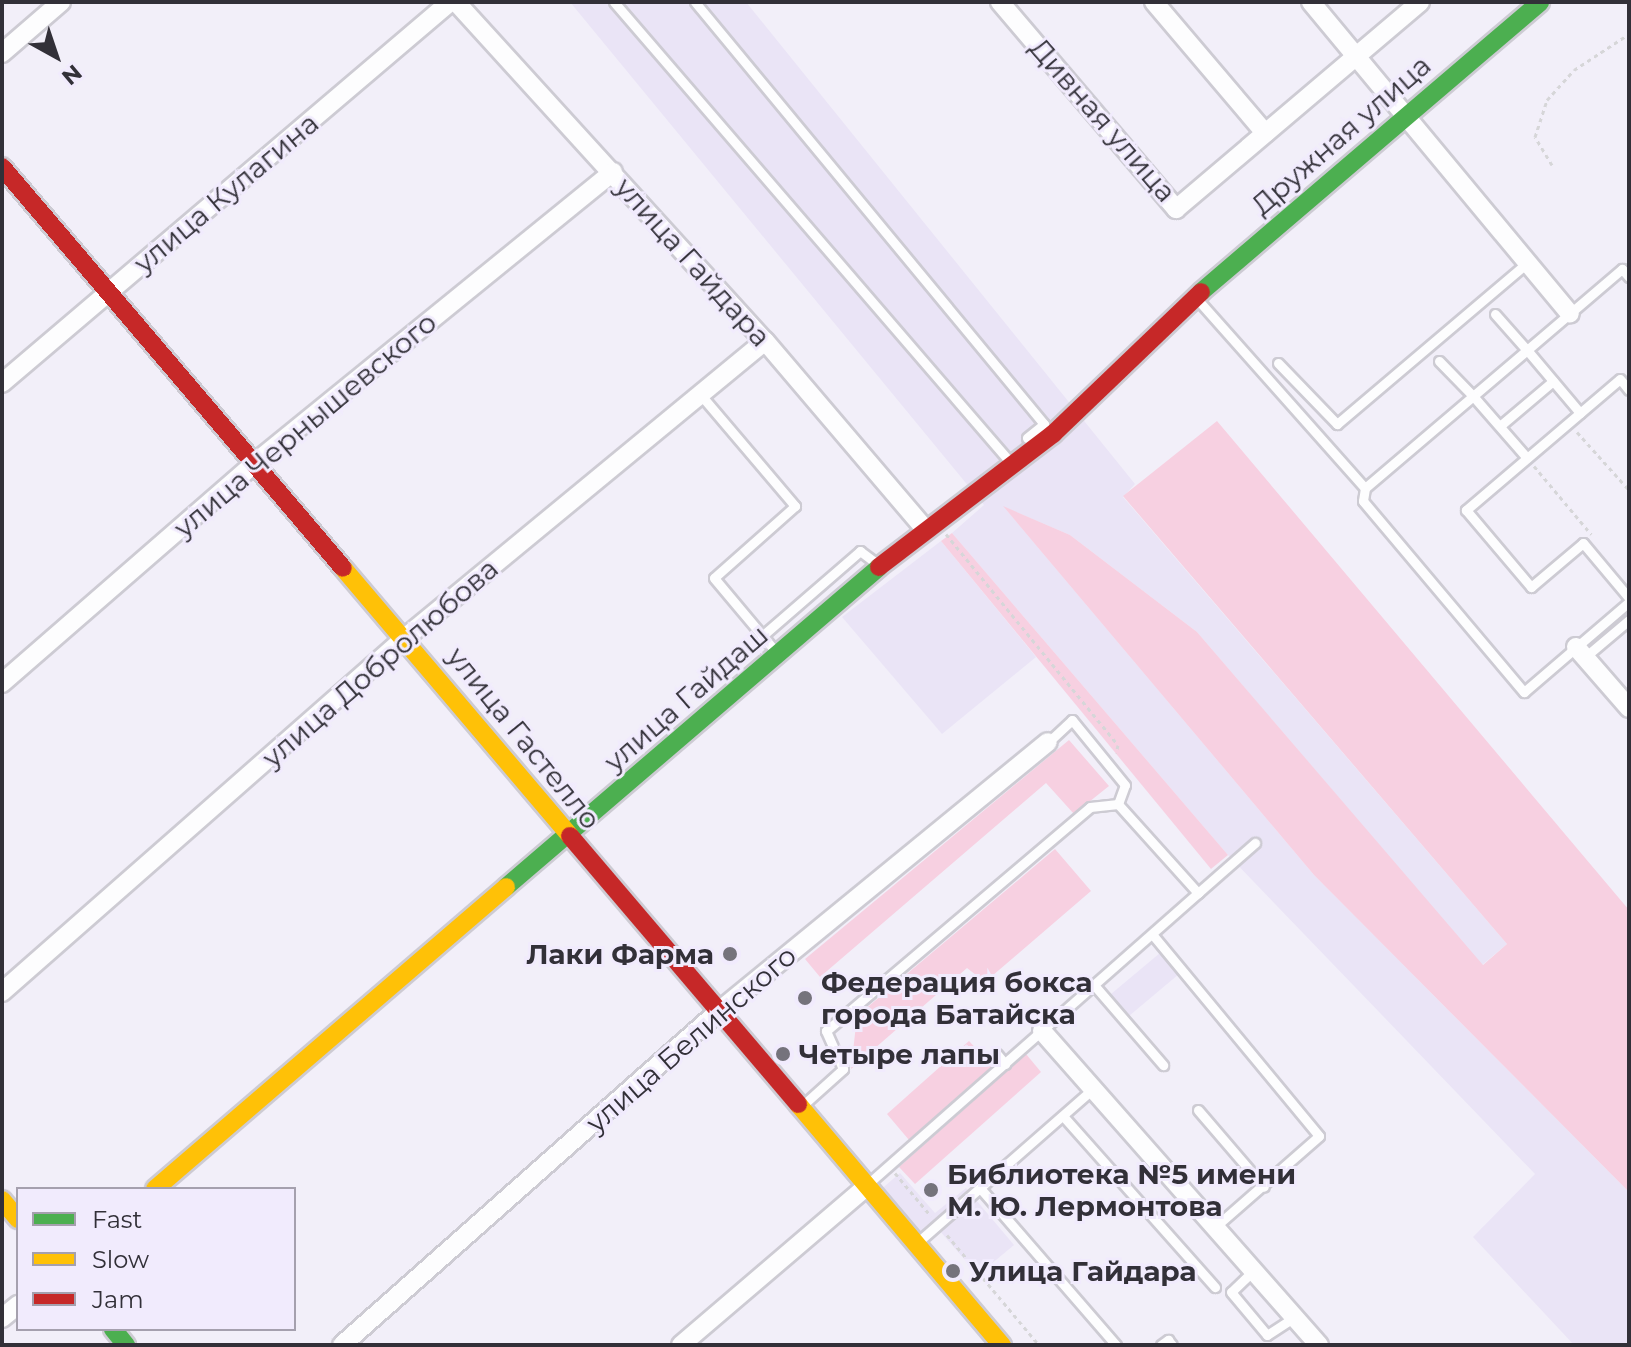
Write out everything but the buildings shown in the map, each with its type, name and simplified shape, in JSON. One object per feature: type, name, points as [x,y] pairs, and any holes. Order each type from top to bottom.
[{"type":"street","points":[[2,53],[61,2]]},
{"type":"street","name":"улица Гайдара","points":[[453,2],[613,172],[929,524]]},
{"type":"street","name":"улица Кулагина","points":[[2,383],[453,2]]},
{"type":"street","name":"Дивная улица","points":[[1000,2],[1176,209],[1420,2]]},
{"type":"street","points":[[1154,2],[1265,133]]},
{"type":"street","points":[[1311,2],[1570,314]]},
{"type":"street","name":"Дружная улица","points":[[1178,311],[1540,2]]},
{"type":"street","name":"улица Гастелло","points":[[2,167],[406,637],[568,838],[1002,1345]]},
{"type":"street","name":"улица Чернышевского","points":[[2,683],[256,462],[613,172]]},
{"type":"street","name":"улица Гайдаш","points":[[157,1187],[568,838],[929,524],[1009,461],[1178,311]]},
{"type":"street","name":"улица Добролюбова","points":[[2,992],[406,637],[765,341]]},
{"type":"street","points":[[1581,652],[1629,708]]},
{"type":"street","name":"улица Белинского","points":[[342,1345],[718,1012],[1048,742]]},
{"type":"street","points":[[1042,1031],[1319,1345]]},
{"type":"street","points":[[681,1345],[867,1186]]},
{"type":"street","points":[[2,1200],[16,1217]]},
{"type":"lane","points":[[614,2],[1009,461],[1044,424],[695,2]]},
{"type":"lane","points":[[1278,363],[1337,424],[1527,263]]},
{"type":"lane","points":[[1629,277],[1622,269],[1365,488],[1363,501],[1524,692],[1629,620]]},
{"type":"lane","points":[[1195,297],[1365,488]]},
{"type":"lane","points":[[1495,314],[1580,413]]},
{"type":"lane","points":[[1439,361],[1501,425],[1527,458]]},
{"type":"lane","points":[[1581,652],[1629,600],[1583,543],[1531,587],[1466,510],[1620,379],[1629,390]]},
{"type":"lane","points":[[1501,425],[1553,381]]},
{"type":"lane","points":[[700,394],[795,506],[714,578],[778,655]]},
{"type":"lane","points":[[762,636],[860,551],[879,567]]},
{"type":"lane","points":[[1048,742],[1072,720],[1125,785],[1118,804]]},
{"type":"lane","points":[[1118,804],[1198,893]]},
{"type":"lane","points":[[800,1107],[843,1069],[826,1031],[1090,807],[1118,804]]},
{"type":"lane","points":[[867,1186],[889,1166],[900,1148],[1005,1064],[1255,843]]},
{"type":"lane","points":[[1152,934],[1317,1129],[1317,1143],[1215,1227]]},
{"type":"lane","points":[[1094,985],[1163,1065]]},
{"type":"lane","points":[[997,1054],[1005,1064]]},
{"type":"lane","points":[[916,1244],[1093,1089]]},
{"type":"lane","points":[[1198,1110],[1264,1187]]},
{"type":"lane","points":[[1063,1116],[1215,1287]]},
{"type":"lane","points":[[980,1188],[1116,1345]]},
{"type":"lane","points":[[1253,1271],[1231,1292],[1267,1335],[1295,1317]]},
{"type":"lane","points":[[1161,1345],[1168,1340],[1172,1345]]},
{"type":"path","points":[[1552,165],[1535,137],[1547,100],[1574,70],[1629,34]]},
{"type":"path","points":[[1569,423],[1629,490]]},
{"type":"path","points":[[1527,458],[1598,543]]},
{"type":"path","points":[[929,524],[1118,745],[1111,768]]},
{"type":"path","points":[[889,1166],[1039,1345]]},
{"type":"shaded area","points":[[570,2],[746,2],[1135,484],[1123,497],[1507,944],[1482,965],[1197,632],[1070,535],[1004,507],[1314,875],[1629,1192],[1629,1345],[1574,1345],[1473,1237],[1535,1174],[1228,855],[952,533],[984,505]]},
{"type":"shaded area","points":[[1217,421],[1629,910],[1629,1192],[1314,875],[1003,506],[1070,535],[1197,632],[1483,965],[1507,944],[1123,496]]},
{"type":"shaded area","points":[[952,533],[1228,855],[1211,869],[941,541]]},
{"type":"shaded area","points":[[941,541],[1036,657],[942,734],[842,617]]},
{"type":"shaded area","points":[[1069,740],[1109,786],[1074,814],[1046,783],[820,977],[805,959]]},
{"type":"shaded area","points":[[1055,849],[1091,891],[985,982],[967,968],[851,1069],[857,1016]]},
{"type":"shaded area","points":[[1160,953],[1179,974],[1129,1016],[1111,994]]},
{"type":"shaded area","points":[[969,1041],[993,1067],[909,1140],[887,1114]]},
{"type":"shaded area","points":[[1026,1054],[1041,1072],[915,1184],[899,1167]]},
{"type":"shaded area","points":[[900,1173],[935,1213],[966,1188],[1014,1245],[978,1275],[939,1230],[923,1243],[878,1192]]},
{"type":"traffic: fast","points":[[1201,292],[1540,2]]},
{"type":"traffic: fast","points":[[506,887],[879,567]]},
{"type":"traffic: fast","points":[[115,1331],[126,1345]]},
{"type":"traffic: slow","points":[[343,568],[570,836]]},
{"type":"traffic: slow","points":[[157,1187],[506,887]]},
{"type":"traffic: slow","points":[[798,1104],[1002,1345]]},
{"type":"traffic: slow","points":[[2,1200],[16,1217]]},
{"type":"traffic: jam","points":[[2,167],[343,568]]},
{"type":"traffic: jam","points":[[879,567],[1053,434],[1201,292]]},
{"type":"traffic: jam","points":[[570,836],[798,1104]]},
{"type":"place","name":"Лаки Фарма","points":[[730,954]]},
{"type":"place","name":"Федерация бокса города Батайска","points":[[805,998]]},
{"type":"place","name":"Четыре лапы","points":[[783,1054]]},
{"type":"place","name":"Библиотека №5 имени М. Ю. Лермонтова","points":[[931,1190]]},
{"type":"place","name":"Улица Гайдара","points":[[953,1271]]}]
